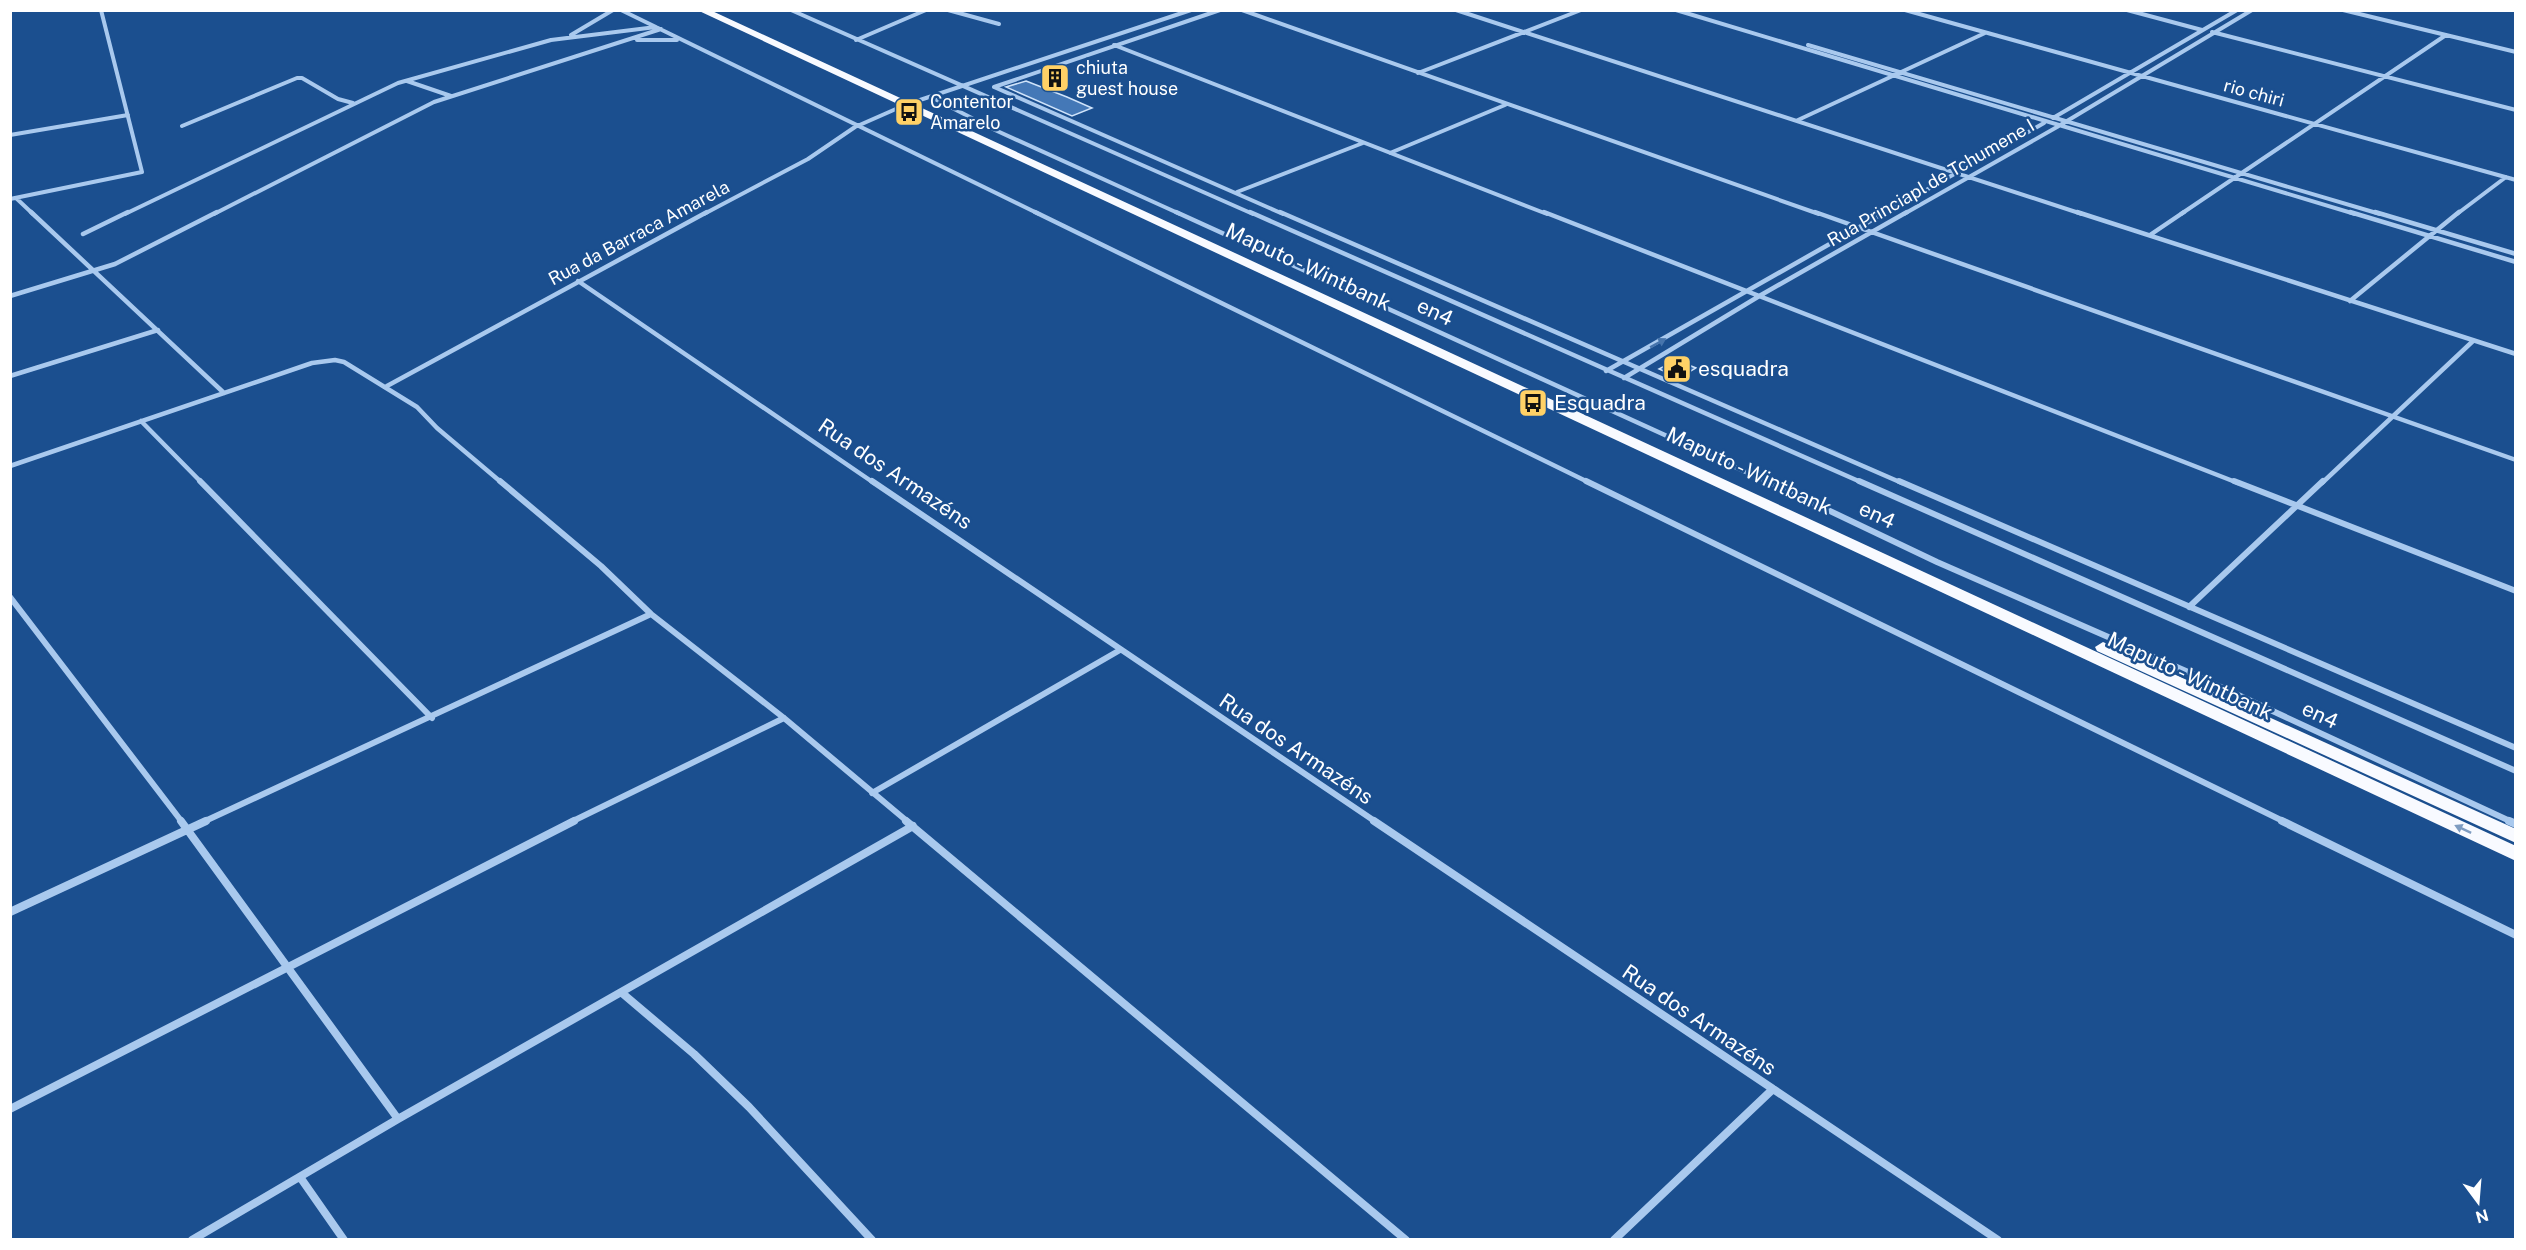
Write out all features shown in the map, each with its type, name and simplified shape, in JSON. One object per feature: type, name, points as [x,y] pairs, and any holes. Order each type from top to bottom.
[{"type":"highway","name":"Maputo - Wintbank","points":[[701,10],[911,103],[2516,837]]},
{"type":"highway","name":"Maputo - Wintbank","points":[[720,10],[911,103],[2516,854]]},
{"type":"street","points":[[13,199],[142,172],[101,10]]},
{"type":"street","points":[[568,37],[613,10]]},
{"type":"street","points":[[621,10],[855,127],[2516,935]]},
{"type":"street","points":[[791,10],[2516,771]]},
{"type":"street","points":[[856,40],[926,10]]},
{"type":"street","points":[[948,10],[999,24]]},
{"type":"street","name":"Rua da Barraca Amarela","points":[[387,386],[808,159],[855,127],[911,103],[1191,10]]},
{"type":"street","points":[[1220,10],[994,87],[1640,370],[2516,748]]},
{"type":"street","points":[[1242,10],[2516,460]]},
{"type":"street","points":[[1456,10],[2516,354]]},
{"type":"street","points":[[1418,74],[1581,10]]},
{"type":"street","points":[[1676,10],[2057,127],[2516,262]]},
{"type":"street","points":[[1690,10],[2516,254]]},
{"type":"street","name":"rio chiri","points":[[1905,10],[2516,180]]},
{"type":"street","points":[[2127,10],[2516,110]]},
{"type":"street","name":"Rua Princiapl de Tchumene I","points":[[1606,371],[1960,172],[2237,10]]},
{"type":"street","name":"Rua Princiapl de Tchumene I","points":[[1624,378],[1761,295],[2057,127],[2252,10]]},
{"type":"street","points":[[2343,10],[2516,52]]},
{"type":"street","points":[[83,234],[354,103],[406,81],[568,37],[658,28]]},
{"type":"street","points":[[10,296],[92,272],[152,246],[422,108],[658,28]]},
{"type":"street","points":[[1798,120],[1985,33]]},
{"type":"street","points":[[2150,235],[2446,35]]},
{"type":"street","points":[[622,42],[667,38],[687,42]]},
{"type":"street","points":[[1114,45],[1761,295],[2516,591]]},
{"type":"street","points":[[182,126],[297,78],[302,78],[338,99],[354,103]]},
{"type":"street","points":[[406,81],[452,96]]},
{"type":"street","name":"en4","points":[[931,97],[995,130],[1605,406],[1937,562],[2195,675],[2516,824]]},
{"type":"street","points":[[1390,153],[1506,105]]},
{"type":"street","points":[[10,135],[128,115]]},
{"type":"street","points":[[1238,192],[1363,142]]},
{"type":"street","points":[[2350,301],[2435,230],[2506,177]]},
{"type":"street","points":[[13,199],[224,393]]},
{"type":"street","name":"Rua dos Armazéns","points":[[578,281],[837,455],[1120,651],[1998,1239]]},
{"type":"street","points":[[10,376],[158,330]]},
{"type":"street","points":[[2189,607],[2473,341]]},
{"type":"street","points":[[10,466],[312,363],[335,360],[344,362],[387,386],[417,407],[437,428],[601,566],[651,614],[784,718],[1406,1239]]},
{"type":"street","points":[[141,421],[432,718]]},
{"type":"street","points":[[10,597],[188,830],[398,1119]]},
{"type":"street","points":[[10,912],[432,718],[651,614]]},
{"type":"street","points":[[872,794],[1120,651]]},
{"type":"street","points":[[10,1109],[287,966],[784,718]]},
{"type":"street","points":[[192,1239],[913,826]]},
{"type":"street","points":[[622,993],[694,1054],[749,1107],[872,1239]]},
{"type":"street","points":[[1614,1239],[1773,1089]]},
{"type":"street","points":[[300,1176],[344,1239]]},
{"type":"building","points":[[1026,81],[1092,108],[1072,116],[1006,87]]},
{"type":"building","name":"esquadra","points":[[1676,360],[1696,368],[1679,378],[1659,369]]},
{"type":"place","name":"chiuta guest house","points":[[1055,78]]},
{"type":"place","name":"Contentor Amarelo","points":[[909,112]]},
{"type":"place","name":"esquadra","points":[[1677,369]]},
{"type":"place","name":"Esquadra","points":[[1533,403]]}]
